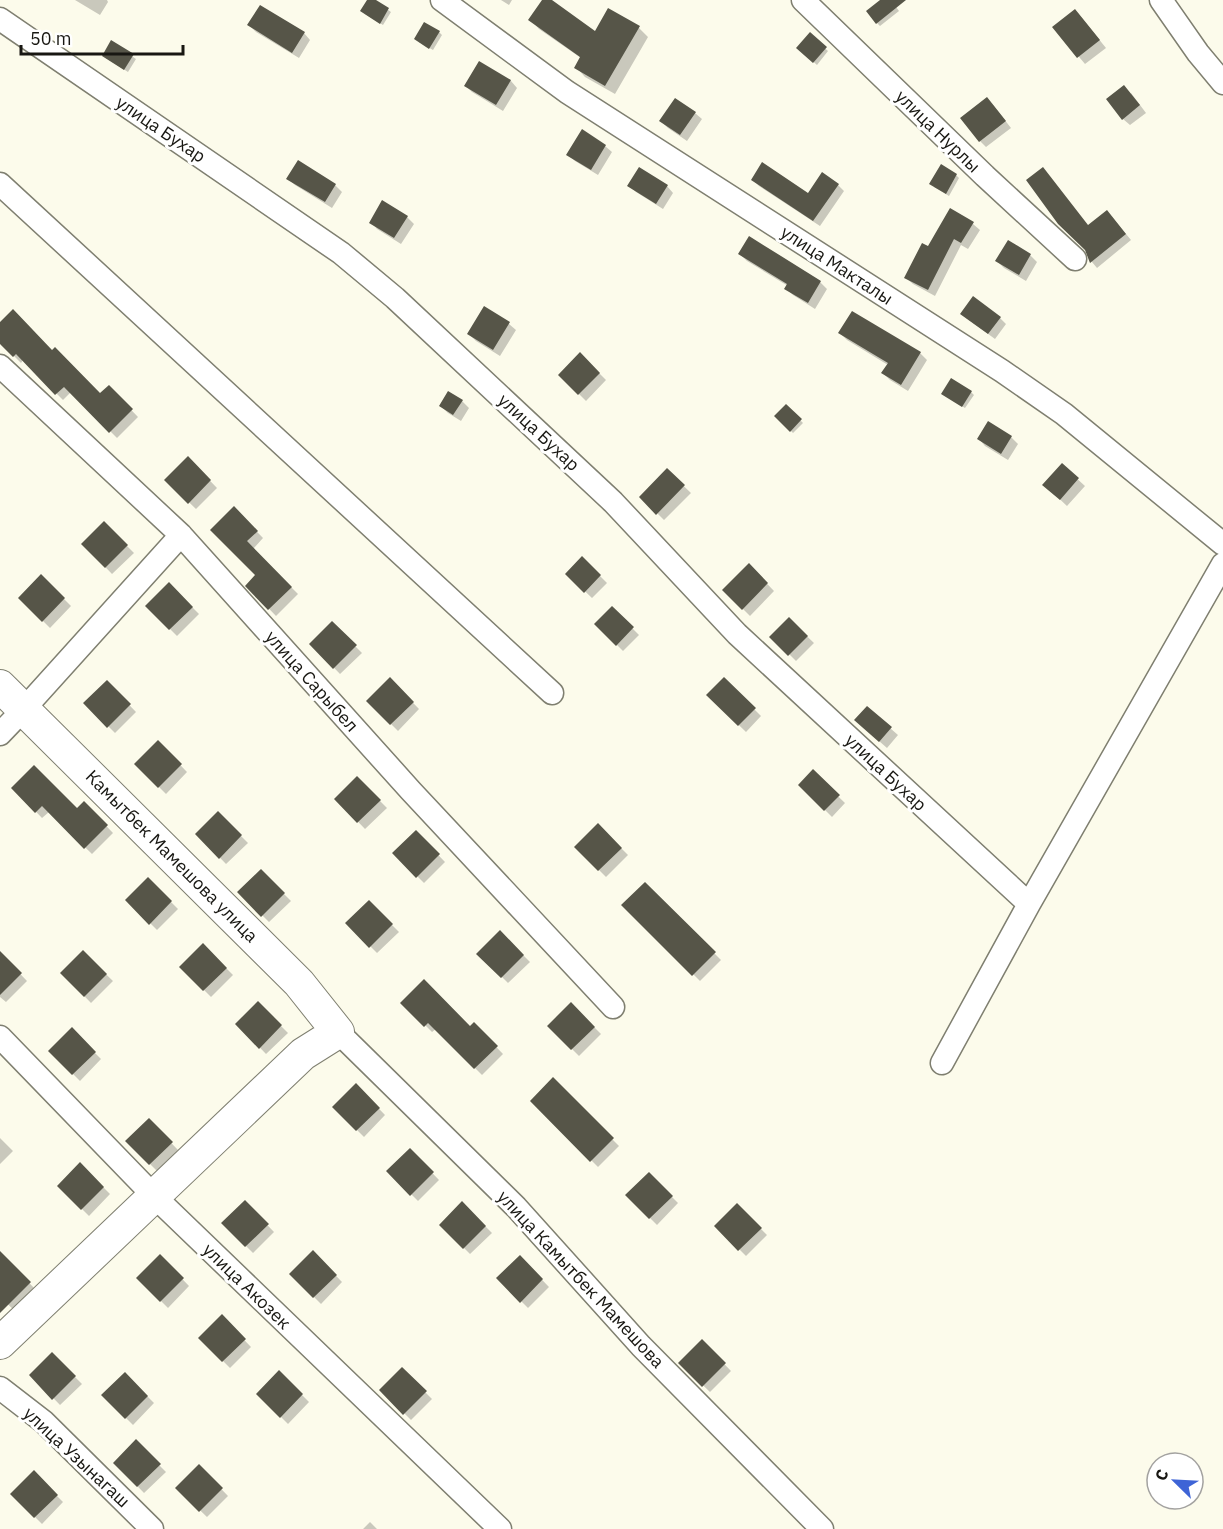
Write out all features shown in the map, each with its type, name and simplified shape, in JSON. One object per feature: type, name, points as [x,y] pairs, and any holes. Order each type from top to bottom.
[{"type":"street","name":"улица Макталы","points":[[442,0],[567,92],[1002,371],[1064,414],[1223,544]]},
{"type":"street","name":"улица Нурлы","points":[[803,0],[984,176],[1075,259]]},
{"type":"street","points":[[1161,0],[1198,53],[1223,83]]},
{"type":"street","name":"улица Бухар","points":[[0,19],[341,253],[395,298],[613,502],[737,634],[1029,904]]},
{"type":"street","points":[[0,184],[552,693]]},
{"type":"street","name":"улица Сарыбел","points":[[0,366],[180,535],[418,800],[613,1007]]},
{"type":"street","points":[[0,734],[180,535]]},
{"type":"street","points":[[942,1063],[1029,904],[1223,564]]},
{"type":"street","name":"Камытбек Мамешова улица","points":[[0,686],[299,983],[338,1032]]},
{"type":"street","points":[[0,1343],[303,1054],[338,1032]]},
{"type":"street","name":"улица Камытбек Мамешова","points":[[338,1032],[516,1207],[641,1347],[822,1529]]},
{"type":"street","name":"улица Акозек","points":[[0,1037],[154,1196],[500,1529]]},
{"type":"street","name":"улица Узынагаш","points":[[0,1388],[44,1422],[152,1529]]},
{"type":"building","points":[[367,0],[376,0],[389,8],[380,24],[360,11]]},
{"type":"building","points":[[542,0],[552,0],[595,31],[608,8],[640,26],[605,86],[574,68],[580,57],[528,20]]},
{"type":"building","points":[[880,0],[906,0],[876,24],[866,11]]},
{"type":"building","points":[[260,5],[305,32],[292,53],[247,25]]},
{"type":"building","points":[[1075,9],[1100,40],[1077,58],[1052,27]]},
{"type":"building","points":[[424,22],[440,31],[429,49],[414,39]]},
{"type":"building","points":[[810,32],[827,47],[813,63],[796,48]]},
{"type":"building","points":[[111,40],[134,54],[124,70],[102,56]]},
{"type":"building","points":[[479,61],[511,80],[496,105],[464,86]]},
{"type":"building","points":[[1124,85],[1140,105],[1122,120],[1106,99]]},
{"type":"building","points":[[987,97],[1006,121],[979,142],[960,118]]},
{"type":"building","points":[[675,98],[696,112],[680,135],[659,121]]},
{"type":"building","points":[[582,129],[606,145],[591,170],[566,155]]},
{"type":"building","points":[[298,160],[336,184],[325,202],[286,179]]},
{"type":"building","points":[[762,162],[808,193],[822,172],[839,184],[813,221],[751,180]]},
{"type":"building","points":[[941,164],[957,174],[946,194],[929,184]]},
{"type":"building","points":[[639,167],[668,185],[656,204],[627,186]]},
{"type":"building","points":[[1043,167],[1088,225],[1107,210],[1126,234],[1090,263],[1085,250],[1058,224],[1026,180]]},
{"type":"building","points":[[382,200],[408,216],[394,238],[369,223]]},
{"type":"building","points":[[950,208],[974,222],[961,243],[954,239],[928,290],[904,278],[922,243],[928,246]]},
{"type":"building","points":[[749,236],[821,281],[808,303],[784,289],[787,284],[738,254]]},
{"type":"building","points":[[1008,240],[1031,254],[1019,275],[995,261]]},
{"type":"building","points":[[973,296],[1001,317],[988,334],[960,314]]},
{"type":"building","points":[[484,306],[510,322],[493,350],[467,334]]},
{"type":"building","points":[[13,309],[52,350],[55,347],[100,393],[109,385],[133,409],[109,433],[64,387],[55,395],[16,354],[13,357],[0,344],[0,322]]},
{"type":"building","points":[[852,311],[921,352],[901,385],[881,373],[888,363],[838,333]]},
{"type":"building","points":[[580,352],[600,373],[578,395],[558,375]]},
{"type":"building","points":[[951,378],[972,391],[962,407],[941,394]]},
{"type":"building","points":[[448,391],[463,400],[453,415],[439,406]]},
{"type":"building","points":[[786,404],[802,419],[790,432],[774,416]]},
{"type":"building","points":[[988,421],[1012,436],[1001,454],[977,439]]},
{"type":"building","points":[[188,456],[211,480],[188,504],[164,480]]},
{"type":"building","points":[[1062,463],[1079,478],[1060,500],[1042,485]]},
{"type":"building","points":[[667,468],[685,485],[656,515],[639,497]]},
{"type":"building","points":[[234,506],[258,531],[247,541],[292,587],[268,610],[245,586],[255,575],[210,530]]},
{"type":"building","points":[[104,521],[128,545],[105,568],[81,544]]},
{"type":"building","points":[[582,556],[601,575],[584,593],[565,574]]},
{"type":"building","points":[[749,563],[768,583],[742,610],[722,590]]},
{"type":"building","points":[[41,574],[65,598],[42,622],[18,598]]},
{"type":"building","points":[[169,582],[193,607],[169,630],[145,606]]},
{"type":"building","points":[[612,606],[634,627],[616,646],[594,624]]},
{"type":"building","points":[[789,617],[808,636],[788,656],[769,637]]},
{"type":"building","points":[[332,621],[357,645],[333,669],[309,644]]},
{"type":"building","points":[[390,677],[414,702],[390,725],[366,701]]},
{"type":"building","points":[[724,677],[756,708],[738,726],[706,695]]},
{"type":"building","points":[[107,680],[131,704],[107,728],[83,703]]},
{"type":"building","points":[[867,706],[892,727],[879,742],[854,720]]},
{"type":"building","points":[[158,740],[182,764],[158,788],[134,764]]},
{"type":"building","points":[[34,765],[77,808],[84,801],[108,825],[84,849],[42,806],[35,813],[11,788]]},
{"type":"building","points":[[813,769],[840,795],[824,811],[798,785]]},
{"type":"building","points":[[357,776],[381,800],[357,823],[334,799]]},
{"type":"building","points":[[218,811],[242,835],[219,859],[195,834]]},
{"type":"building","points":[[598,823],[622,848],[598,871],[574,847]]},
{"type":"building","points":[[416,830],[440,854],[416,878],[392,853]]},
{"type":"building","points":[[261,869],[285,893],[261,917],[237,892]]},
{"type":"building","points":[[148,877],[172,901],[149,925],[125,900]]},
{"type":"building","points":[[645,882],[716,952],[692,976],[621,905]]},
{"type":"building","points":[[369,900],[393,924],[369,948],[345,923]]},
{"type":"building","points":[[500,930],[524,955],[501,978],[476,954]]},
{"type":"building","points":[[203,943],[227,968],[203,991],[179,967]]},
{"type":"building","points":[[83,950],[107,974],[84,997],[60,973]]},
{"type":"building","points":[[0,951],[22,973],[0,995]]},
{"type":"building","points":[[424,979],[470,1026],[474,1022],[498,1046],[474,1069],[428,1023],[424,1027],[400,1003]]},
{"type":"building","points":[[258,1001],[282,1025],[259,1049],[235,1024]]},
{"type":"building","points":[[571,1002],[595,1027],[571,1050],[547,1026]]},
{"type":"building","points":[[72,1027],[96,1052],[72,1075],[48,1051]]},
{"type":"building","points":[[553,1077],[614,1138],[590,1162],[530,1101]]},
{"type":"building","points":[[356,1083],[380,1108],[356,1131],[332,1107]]},
{"type":"building","points":[[149,1118],[173,1142],[149,1165],[125,1141]]},
{"type":"building","points":[[410,1148],[434,1172],[410,1196],[386,1171]]},
{"type":"building","points":[[80,1162],[104,1187],[81,1210],[57,1186]]},
{"type":"building","points":[[649,1172],[673,1196],[649,1219],[625,1195]]},
{"type":"building","points":[[245,1200],[269,1224],[245,1247],[221,1223]]},
{"type":"building","points":[[462,1201],[486,1226],[463,1249],[439,1225]]},
{"type":"building","points":[[737,1203],[762,1228],[738,1251],[714,1226]]},
{"type":"building","points":[[313,1250],[337,1275],[313,1298],[289,1274]]},
{"type":"building","points":[[0,1251],[31,1282],[0,1313]]},
{"type":"building","points":[[160,1254],[184,1278],[160,1302],[136,1278]]},
{"type":"building","points":[[520,1255],[543,1279],[520,1303],[496,1278]]},
{"type":"building","points":[[222,1314],[246,1339],[222,1362],[198,1338]]},
{"type":"building","points":[[702,1339],[726,1363],[702,1387],[678,1363]]},
{"type":"building","points":[[52,1352],[76,1376],[52,1400],[29,1375]]},
{"type":"building","points":[[402,1367],[427,1391],[403,1415],[379,1390]]},
{"type":"building","points":[[279,1370],[303,1394],[280,1418],[256,1394]]},
{"type":"building","points":[[125,1372],[148,1396],[125,1419],[101,1395]]},
{"type":"building","points":[[136,1439],[161,1464],[137,1487],[113,1463]]},
{"type":"building","points":[[199,1464],[223,1488],[199,1512],[175,1488]]},
{"type":"building","points":[[34,1470],[58,1495],[34,1518],[10,1494]]}]
